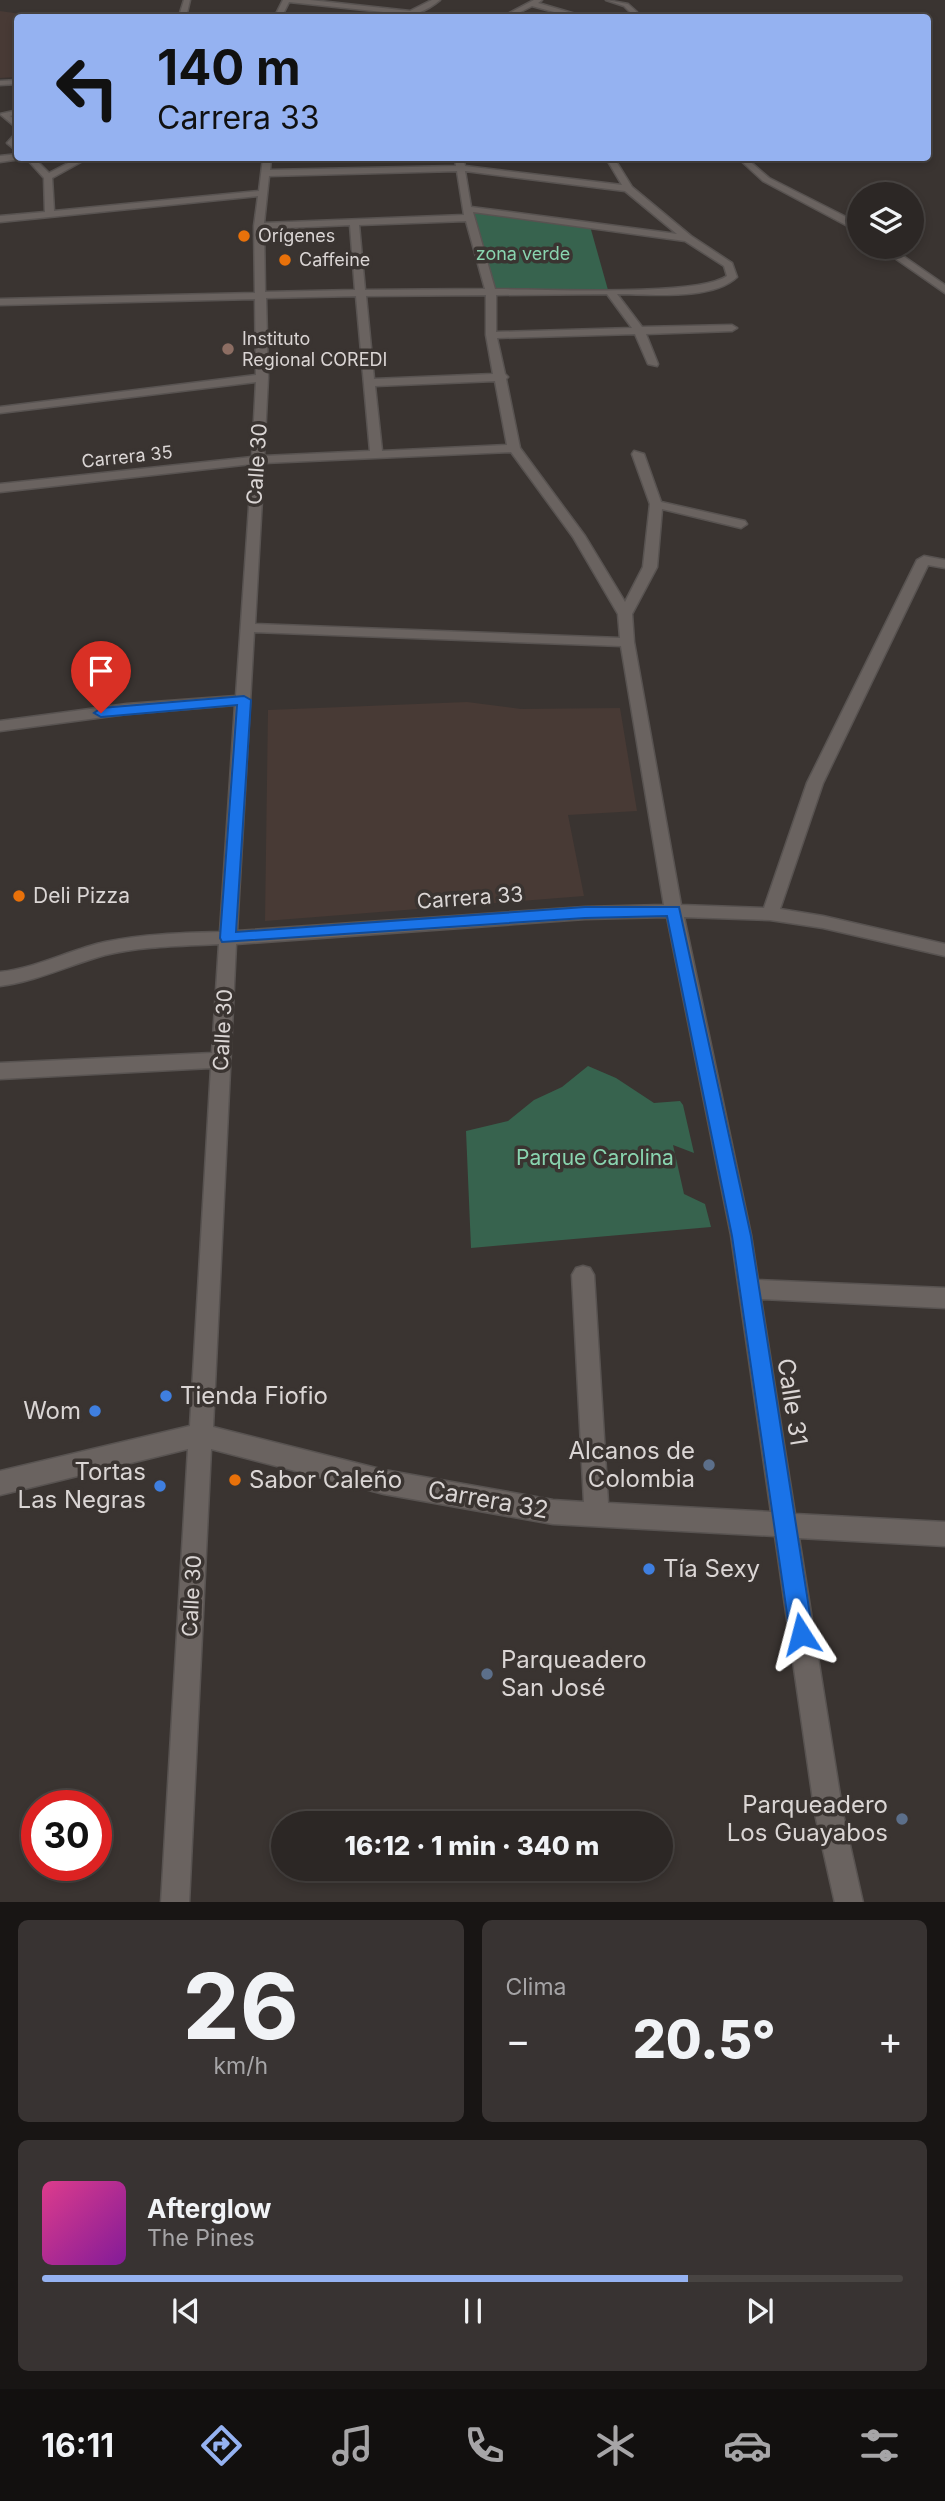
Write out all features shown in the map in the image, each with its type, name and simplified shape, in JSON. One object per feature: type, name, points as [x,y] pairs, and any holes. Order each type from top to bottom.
[{"type":"street","points":[[288,0],[407,12],[420,10],[437,0]]},
{"type":"street","points":[[609,0],[626,5],[634,14]]},
{"type":"street","points":[[510,14],[536,2],[574,14]]},
{"type":"street","points":[[420,10],[424,14]]},
{"type":"street","points":[[33,161],[48,177],[50,213]]},
{"type":"street","points":[[48,177],[78,161]]},
{"type":"street","name":"Calle 30","points":[[175,1902],[228,938],[258,460],[262,377],[259,226],[267,161]]},
{"type":"street","points":[[0,302],[360,293],[677,290],[719,286],[732,277],[729,265],[688,238],[628,189],[612,161]]},
{"type":"street","points":[[745,161],[772,182],[847,220]]},
{"type":"street","points":[[461,163],[469,214],[491,292],[492,335],[514,448],[579,536],[625,614]]},
{"type":"street","points":[[265,173],[461,163],[628,189]]},
{"type":"street","points":[[0,219],[262,193]]},
{"type":"street","points":[[259,226],[469,214],[688,238]]},
{"type":"street","points":[[354,222],[376,454]]},
{"type":"street","points":[[901,259],[945,290]]},
{"type":"street","points":[[610,292],[639,330],[653,364]]},
{"type":"street","points":[[492,335],[732,328]]},
{"type":"street","points":[[0,410],[262,377]]},
{"type":"street","points":[[368,383],[502,377]]},
{"type":"street","name":"Carrera 35","points":[[0,488],[258,460],[514,448]]},
{"type":"street","points":[[625,614],[650,567],[656,504],[638,454]]},
{"type":"street","points":[[656,504],[741,524]]},
{"type":"street","points":[[771,914],[815,783],[923,560],[945,564]]},
{"type":"street","name":"Calle 31","points":[[625,614],[627,642],[674,911],[741,1236],[830,1814],[849,1902]]},
{"type":"street","points":[[246,628],[627,642]]},
{"type":"street","points":[[0,726],[127,709],[244,700]]},
{"type":"street","name":"Carrera 33","points":[[0,979],[26,976],[104,949],[154,941],[585,913],[674,911],[771,914],[823,922],[945,950]]},
{"type":"street","points":[[0,1071],[221,1060]]},
{"type":"street","points":[[583,1275],[597,1515]]},
{"type":"street","points":[[748,1289],[945,1298]]},
{"type":"street","name":"Carrera 32","points":[[0,1483],[201,1435],[384,1482],[553,1512],[945,1534]]},
{"type":"shaded area","points":[[0,11],[21,14],[14,14],[14,77],[0,78]]},
{"type":"shaded area","points":[[467,702],[521,709],[620,708],[637,811],[568,815],[584,896],[265,921],[268,710]]},
{"type":"green space","name":"zona verde","points":[[470,210],[590,226],[608,290],[495,291]]},
{"type":"green space","name":"Parque Carolina","points":[[588,1066],[616,1078],[654,1103],[680,1101],[694,1153],[673,1145],[684,1194],[705,1204],[711,1227],[471,1248],[466,1131],[508,1121],[534,1100],[562,1087]]},
{"type":"place","name":"Orígenes","points":[[244,236]]},
{"type":"place","name":"Caffeine","points":[[285,260]]},
{"type":"place","name":"Instituto Regional COREDI","points":[[228,349]]},
{"type":"place","name":"Deli Pizza","points":[[19,896]]},
{"type":"place","name":"Tienda Fiofio","points":[[166,1396]]},
{"type":"place","name":"Wom","points":[[95,1411]]},
{"type":"place","name":"Alcanos de Colombia","points":[[709,1465]]},
{"type":"place","name":"Sabor Caleño","points":[[235,1480]]},
{"type":"place","name":"Tortas Las Negras","points":[[160,1486]]},
{"type":"place","name":"Tía Sexy","points":[[649,1569]]},
{"type":"place","name":"Parqueadero San José","points":[[487,1674]]},
{"type":"place","name":"Parqueadero Los Guayabos","points":[[902,1819]]},
{"type":"route","points":[[101,713],[244,700],[228,938],[585,913],[674,911],[741,1236],[801,1634]]}]
